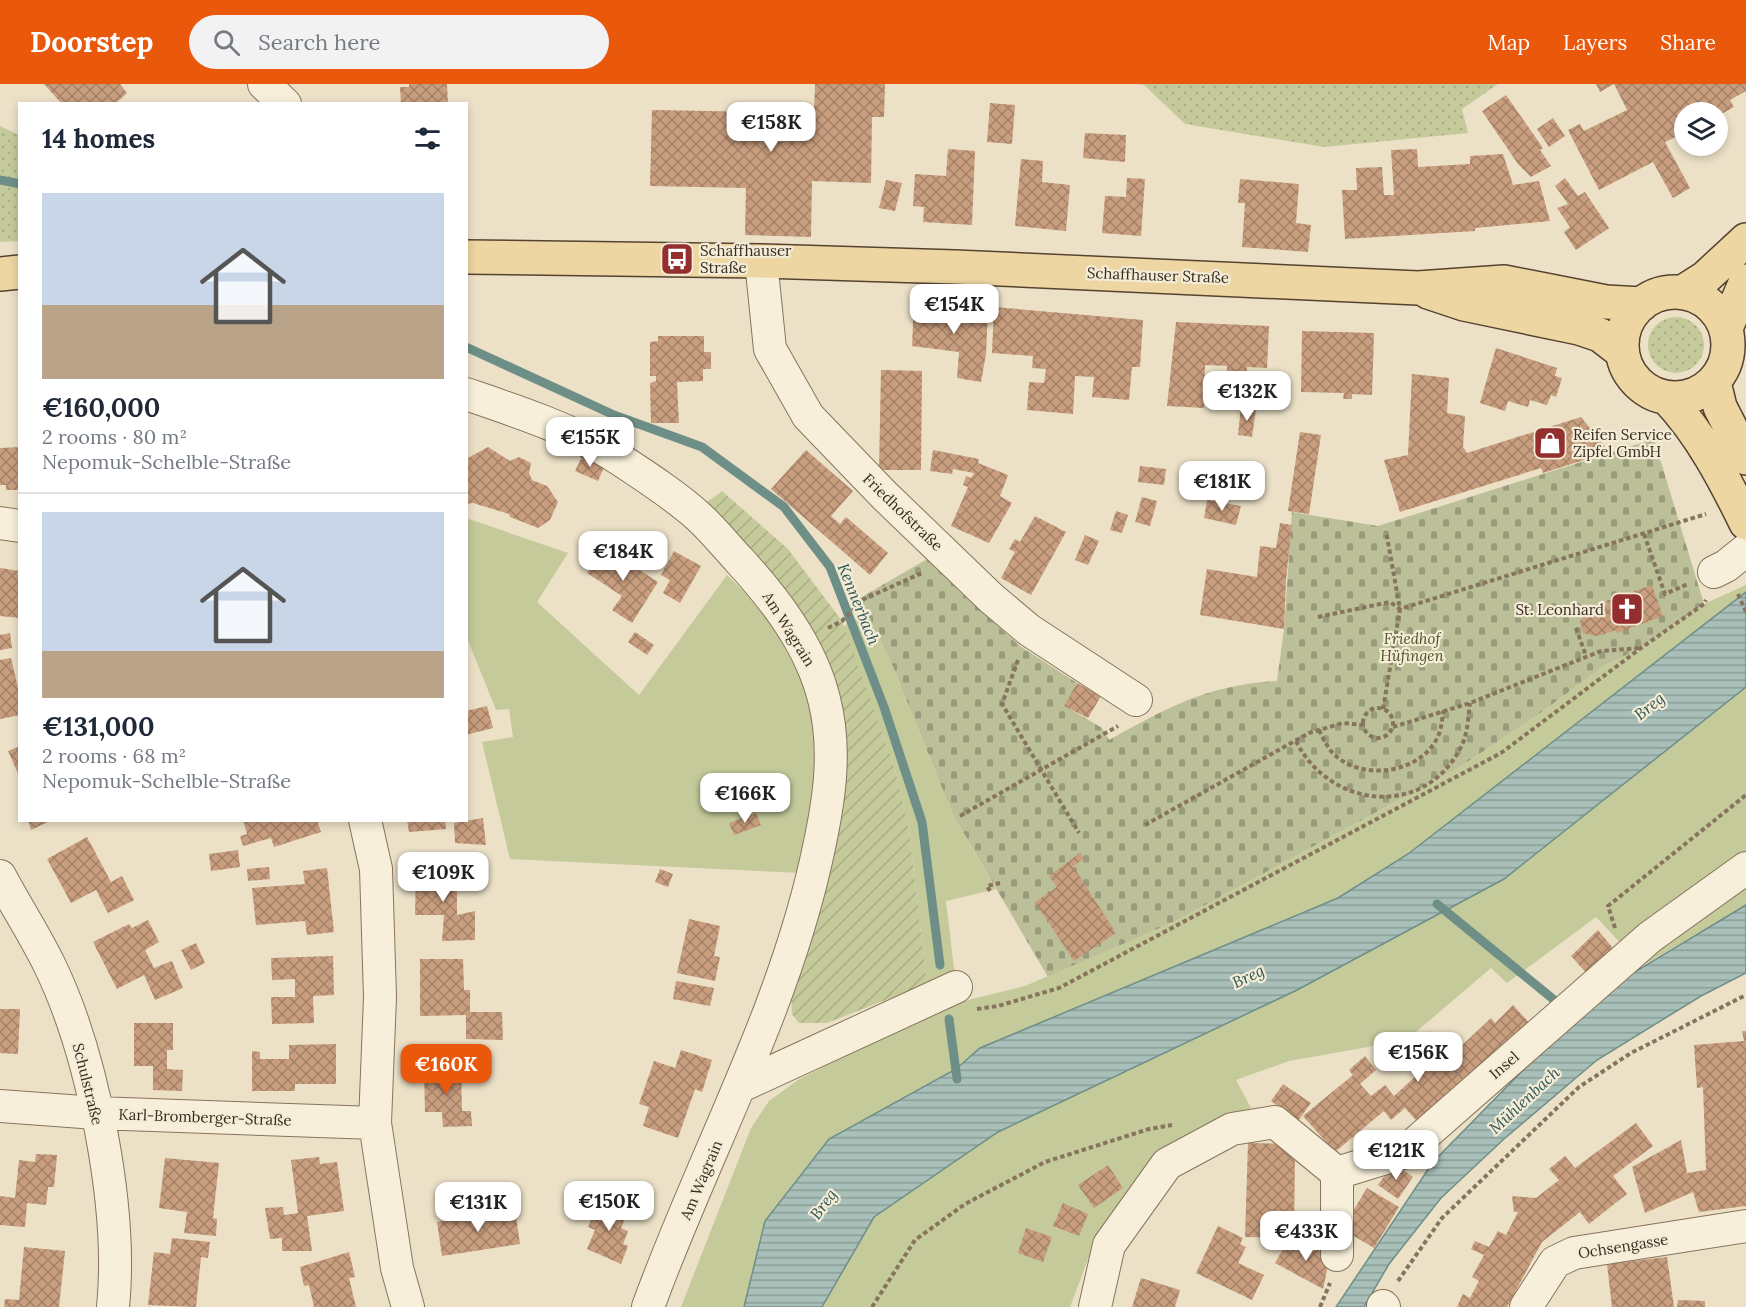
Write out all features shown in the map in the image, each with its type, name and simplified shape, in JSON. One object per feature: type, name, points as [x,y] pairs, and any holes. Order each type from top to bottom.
[{"type":"main road","points":[[1746,240],[1705,278],[1683,292],[1662,294],[1642,303],[1629,320],[1624,333],[1622,352],[1631,375],[1653,394],[1667,398],[1695,394],[1714,382],[1725,364],[1728,350],[1726,328],[1746,281]]},
{"type":"main road","name":"Schaffhauser Straße","points":[[468,257],[761,261],[1205,277],[1418,288],[1504,282],[1606,302],[1642,303]]},
{"type":"main road","points":[[0,274],[18,272]]},
{"type":"main road","name":"Schaffhauser Straße","points":[[1418,288],[1464,304],[1600,335],[1622,352]]},
{"type":"main road","points":[[1683,292],[1709,305],[1726,328]]},
{"type":"main road","points":[[1714,382],[1720,407],[1746,458]]},
{"type":"main road","points":[[1667,398],[1687,418],[1746,523]]},
{"type":"street","points":[[264,84],[283,102]]},
{"type":"street","name":"Friedhofstraße","points":[[761,261],[771,349],[808,416],[951,560],[1029,630],[1136,700]]},
{"type":"street","name":"Am Wagrain","points":[[468,395],[534,418],[611,454],[699,517],[761,584],[813,665],[825,700],[830,733],[830,793],[802,921],[741,1086],[648,1307]]},
{"type":"street","points":[[0,523],[18,526]]},
{"type":"street","points":[[1700,578],[1726,566],[1746,550]]},
{"type":"street","points":[[365,822],[376,880],[380,997],[375,1123],[397,1268],[408,1307]]},
{"type":"street","name":"Insel","points":[[1337,1173],[1405,1152],[1650,936],[1746,868]]},
{"type":"street","name":"Schulstraße","points":[[0,876],[50,966],[79,1044],[110,1183],[116,1278],[113,1307]]},
{"type":"street","points":[[741,1086],[956,987]]},
{"type":"street","name":"Karl-Bromberger-Straße","points":[[0,1106],[96,1113],[375,1123]]},
{"type":"street","points":[[1095,1307],[1109,1245],[1167,1164],[1232,1129],[1275,1122],[1337,1173],[1336,1255]]},
{"type":"street","name":"Ochsengasse","points":[[1526,1307],[1555,1262],[1574,1253],[1746,1226]]},
{"type":"path","points":[[1318,617],[1390,603],[1400,609],[1706,514]]},
{"type":"path","points":[[1383,709],[1400,609],[1386,531]]},
{"type":"path","points":[[956,987],[960,1004],[972,1010],[998,1006],[1059,988],[1501,753],[1641,648],[1704,604],[1700,578],[1665,594],[1644,534]]},
{"type":"path","points":[[842,621],[864,599],[951,560]]},
{"type":"path","points":[[1737,593],[1746,612]]},
{"type":"path","points":[[1576,628],[1587,656]]},
{"type":"path","points":[[1029,630],[1002,704],[1079,833]]},
{"type":"path","points":[[1393,727],[1470,703],[1601,651],[1641,648]]},
{"type":"path","points":[[960,816],[1129,719],[1136,700]]},
{"type":"path","points":[[1296,741],[1307,761],[1323,778],[1335,785],[1363,796],[1382,798],[1400,795],[1436,777],[1460,750],[1466,733],[1470,703]]},
{"type":"path","points":[[1375,709],[1383,709],[1394,718],[1393,727],[1389,734],[1369,736],[1363,725],[1363,718],[1375,709]]},
{"type":"path","points":[[1319,730],[1330,750],[1345,762],[1369,770],[1394,770],[1418,761],[1431,747],[1441,728],[1443,711]]},
{"type":"path","points":[[1145,825],[1319,730],[1344,723],[1363,725]]},
{"type":"path","points":[[1625,960],[1608,906],[1746,795]]},
{"type":"path","points":[[990,891],[987,886],[1000,883]]},
{"type":"path","points":[[1383,1307],[1410,1260],[1442,1218],[1579,1087],[1631,1053],[1746,994]]},
{"type":"path","points":[[872,1307],[915,1240],[965,1204],[1045,1162],[1149,1129],[1173,1124]]},
{"type":"green space","points":[[1137,84],[1498,84],[1462,109],[1468,133],[1324,147],[1185,124],[1144,85]]},
{"type":"green space","points":[[0,126],[18,135],[18,241],[0,242]]},
{"type":"green space","points":[[1676,317],[1687,319],[1696,325],[1702,334],[1704,345],[1702,356],[1696,365],[1687,371],[1676,373],[1665,371],[1656,365],[1650,356],[1648,345],[1650,334],[1656,325],[1665,319]]},
{"type":"green space","name":"Friedhof Hüfingen","points":[[1654,439],[1704,604],[1641,648],[1604,666],[1538,715],[1460,767],[1174,922],[1048,977],[953,815],[893,667],[860,598],[929,558],[961,593],[1020,646],[1077,683],[1065,706],[1102,728],[1109,740],[1189,700],[1230,687],[1277,681],[1284,629],[1292,512],[1378,526]]},
{"type":"green space","points":[[722,491],[788,549],[842,621],[895,769],[909,830],[927,984],[827,1023],[799,1023],[792,1014],[791,995],[824,899],[841,820],[843,760],[837,700],[702,506]]},
{"type":"green space","points":[[468,519],[568,553],[537,602],[639,695],[727,575],[756,603],[779,638],[805,686],[815,713],[817,795],[800,873],[510,859],[482,742],[513,737],[509,709],[496,710],[468,640]]},
{"type":"green space","points":[[1746,585],[1746,905],[1642,966],[1596,917],[1507,983],[1491,968],[1416,1032],[1368,1047],[1289,1061],[1236,1080],[1251,1108],[1204,1133],[1115,1211],[1090,1254],[1070,1307],[681,1307],[751,1128],[769,1101],[798,1080],[920,1017],[968,1000],[1025,986],[1174,922],[1460,767],[1538,715],[1604,666],[1641,648],[1704,604]]},
{"type":"green space","points":[[867,612],[893,667],[953,815],[996,889],[946,901],[955,977],[927,984],[909,830],[895,769],[843,627]]},
{"type":"water","name":"Breg","points":[[1746,592],[1746,687],[1504,879],[1297,990],[998,1132],[874,1217],[822,1307],[744,1307],[765,1221],[829,1139],[956,1069],[980,1048],[1338,898],[1408,854]]},
{"type":"water","name":"Mühlenbach","points":[[1746,905],[1746,973],[1701,996],[1597,1060],[1504,1139],[1441,1198],[1389,1264],[1364,1307],[1336,1307],[1433,1162],[1533,1060],[1628,976]]},
{"type":"building","points":[[44,84],[120,84],[127,93],[117,102],[60,102]]},
{"type":"building","points":[[409,84],[447,84],[448,102],[401,102],[400,87],[409,87]]},
{"type":"building","points":[[815,84],[885,84],[884,117],[872,117],[871,183],[812,181],[811,237],[745,235],[746,188],[650,186],[652,110],[814,113]]},
{"type":"building","points":[[1596,84],[1614,84],[1600,92]]},
{"type":"building","points":[[1614,84],[1746,84],[1746,91],[1730,100],[1734,107],[1728,110],[1728,102],[1674,102],[1674,138],[1665,142],[1690,188],[1673,198],[1653,162],[1599,190],[1568,130],[1580,124],[1584,131],[1627,110]]},
{"type":"building","points":[[1506,95],[1543,148],[1540,150],[1551,166],[1531,177],[1518,164],[1482,111]]},
{"type":"building","points":[[990,103],[1015,105],[1012,144],[987,142]]},
{"type":"building","points":[[1553,118],[1565,136],[1549,147],[1537,129]]},
{"type":"building","points":[[1085,133],[1126,135],[1125,162],[1083,158]]},
{"type":"building","points":[[948,149],[975,151],[972,225],[923,222],[924,207],[913,206],[915,174],[946,176]]},
{"type":"building","points":[[1417,149],[1418,167],[1470,164],[1470,156],[1503,154],[1513,185],[1539,181],[1550,221],[1475,228],[1475,231],[1345,239],[1342,190],[1357,190],[1356,168],[1382,167],[1384,195],[1394,195],[1391,150]]},
{"type":"building","points":[[1021,159],[1043,161],[1042,182],[1070,185],[1066,231],[1015,226]]},
{"type":"building","points":[[1127,178],[1145,179],[1141,236],[1102,233],[1105,196],[1126,197]]},
{"type":"building","points":[[1565,178],[1578,196],[1585,192],[1609,228],[1576,250],[1564,232],[1570,227],[1557,208],[1568,204],[1555,186]]},
{"type":"building","points":[[1240,179],[1299,184],[1296,223],[1311,225],[1308,252],[1242,247],[1245,203],[1238,203]]},
{"type":"building","points":[[886,180],[902,183],[895,211],[879,208]]},
{"type":"building","points":[[914,303],[988,308],[986,354],[981,382],[957,378],[959,352],[912,346]]},
{"type":"building","points":[[994,307],[1143,320],[1140,367],[1132,367],[1129,400],[1092,397],[1094,377],[1075,376],[1073,414],[1027,410],[1029,382],[1044,383],[1046,369],[1032,368],[1033,356],[992,353]]},
{"type":"building","points":[[1176,322],[1269,326],[1267,368],[1247,367],[1247,375],[1227,373],[1227,366],[1205,365],[1204,408],[1167,406]]},
{"type":"building","points":[[1302,331],[1374,333],[1372,395],[1352,394],[1352,399],[1343,399],[1344,393],[1301,392]]},
{"type":"building","points":[[658,336],[704,336],[704,352],[711,352],[711,369],[703,369],[703,381],[677,382],[679,423],[651,423],[650,383],[656,381],[656,376],[650,376],[650,342],[658,341]]},
{"type":"building","points":[[1496,348],[1557,368],[1555,376],[1562,378],[1556,397],[1551,395],[1547,405],[1530,400],[1528,407],[1508,401],[1505,411],[1480,403]]},
{"type":"building","points":[[881,370],[922,371],[921,470],[879,470]]},
{"type":"building","name":"Reifen Service Zipfel GmbH","points":[[1412,374],[1449,378],[1447,413],[1465,416],[1463,447],[1467,453],[1581,417],[1609,452],[1543,473],[1541,468],[1400,512],[1384,460],[1408,455]]},
{"type":"building","points":[[1241,407],[1256,409],[1252,437],[1238,435]]},
{"type":"building","points":[[1300,432],[1321,435],[1309,514],[1288,511]]},
{"type":"building","points":[[18,447],[18,490],[6,490],[6,485],[0,485],[0,448]]},
{"type":"building","points":[[488,447],[510,461],[519,457],[531,463],[529,473],[532,480],[547,486],[558,502],[550,520],[538,528],[510,517],[509,514],[473,503],[468,504],[468,458]]},
{"type":"building","points":[[806,450],[853,491],[831,516],[840,524],[846,517],[888,553],[870,575],[771,489]]},
{"type":"building","points":[[933,450],[979,459],[978,463],[1008,475],[1000,496],[1012,503],[989,543],[951,526],[968,487],[963,485],[966,476],[971,478],[974,473],[953,469],[952,474],[930,471]]},
{"type":"building","points":[[582,456],[605,465],[598,481],[575,471]]},
{"type":"building","points":[[1140,466],[1166,469],[1164,485],[1138,482]]},
{"type":"building","points":[[1142,497],[1157,501],[1150,526],[1135,522]]},
{"type":"building","points":[[1207,500],[1241,506],[1236,525],[1204,518]]},
{"type":"building","points":[[1116,511],[1128,515],[1122,533],[1110,530]]},
{"type":"building","points":[[1035,516],[1066,532],[1031,595],[1001,578],[1015,552],[1009,549],[1015,539],[1020,542]]},
{"type":"building","points":[[1280,523],[1292,525],[1284,629],[1200,615],[1207,569],[1257,577],[1260,546],[1276,548]]},
{"type":"building","points":[[1085,535],[1099,541],[1088,565],[1075,560]]},
{"type":"building","points":[[607,543],[627,556],[624,560],[658,582],[632,623],[612,610],[622,596],[587,573]]},
{"type":"building","points":[[674,551],[701,566],[680,603],[663,593],[670,580],[661,575]]},
{"type":"building","points":[[0,568],[18,571],[18,618],[0,616]]},
{"type":"building","name":"St. Leonhard","points":[[1652,585],[1663,616],[1617,633],[1616,630],[1597,636],[1583,633],[1580,621],[1589,611],[1607,605],[1606,601]]},
{"type":"building","points":[[635,632],[654,645],[647,655],[628,642]]},
{"type":"building","points":[[10,633],[12,648],[0,650],[0,635]]},
{"type":"building","points":[[11,658],[18,688],[18,715],[0,719],[0,660]]},
{"type":"building","points":[[1077,683],[1101,696],[1088,718],[1064,706]]},
{"type":"building","points":[[487,706],[493,728],[468,734],[468,711]]},
{"type":"building","points":[[18,747],[18,774],[8,751]]},
{"type":"building","points":[[756,813],[761,825],[734,835],[729,823]]},
{"type":"building","points":[[483,818],[486,845],[455,843],[454,823]]},
{"type":"building","points":[[29,822],[48,822],[31,830]]},
{"type":"building","points":[[244,822],[318,822],[321,832],[274,847],[271,838],[243,846],[240,836],[247,834]]},
{"type":"building","points":[[407,822],[445,822],[446,829],[409,832]]},
{"type":"building","points":[[87,837],[111,882],[122,876],[134,900],[108,913],[96,890],[71,903],[47,859]]},
{"type":"building","points":[[238,850],[240,867],[211,871],[209,854]]},
{"type":"building","points":[[1080,853],[1084,859],[1073,866],[1116,933],[1074,961],[1035,902],[1057,887],[1049,876]]},
{"type":"building","points":[[269,867],[270,879],[248,881],[247,869]]},
{"type":"building","points":[[327,868],[334,932],[307,935],[305,921],[256,925],[252,888],[305,884],[303,871]]},
{"type":"building","points":[[416,869],[457,869],[457,915],[475,911],[475,940],[442,941],[444,915],[415,915]]},
{"type":"building","points":[[660,869],[673,874],[668,887],[655,882]]},
{"type":"building","points":[[689,919],[720,926],[714,956],[720,957],[715,981],[677,973]]},
{"type":"building","points":[[148,920],[159,942],[145,950],[154,968],[172,961],[183,988],[155,1000],[144,975],[117,989],[93,942],[129,924],[132,928]]},
{"type":"building","points":[[1598,930],[1617,953],[1589,976],[1571,956]]},
{"type":"building","points":[[196,943],[205,963],[191,970],[181,950]]},
{"type":"building","points":[[333,956],[334,995],[313,996],[314,1023],[272,1024],[271,997],[295,997],[295,979],[272,980],[271,958]]},
{"type":"building","points":[[420,959],[463,959],[464,990],[470,990],[470,1012],[502,1012],[503,1040],[466,1039],[466,1015],[420,1016]]},
{"type":"building","points":[[676,981],[714,988],[710,1006],[673,999]]},
{"type":"building","points":[[1513,1005],[1535,1029],[1424,1129],[1405,1108],[1391,1120],[1384,1111],[1335,1152],[1303,1116],[1353,1075],[1349,1070],[1365,1056],[1376,1070],[1360,1084],[1371,1096],[1385,1085],[1394,1096],[1451,1044],[1457,1050],[1491,1018],[1495,1023]]},
{"type":"building","points":[[0,1009],[20,1009],[18,1054],[0,1053]]},
{"type":"building","points":[[134,1023],[173,1023],[173,1050],[167,1050],[167,1069],[183,1070],[182,1091],[153,1090],[153,1066],[134,1066]]},
{"type":"building","points":[[1742,1031],[1746,1031],[1746,1206],[1699,1212],[1693,1192],[1645,1213],[1632,1167],[1681,1140],[1687,1173],[1706,1170],[1703,1087],[1697,1088],[1694,1045],[1744,1041]]},
{"type":"building","points":[[336,1044],[336,1084],[295,1084],[295,1091],[252,1091],[252,1051],[260,1052],[260,1059],[289,1059],[289,1045]]},
{"type":"building","points":[[681,1050],[712,1060],[702,1092],[695,1089],[678,1138],[643,1126],[649,1107],[639,1104],[654,1061],[675,1068]]},
{"type":"building","points":[[461,1066],[462,1111],[471,1111],[472,1126],[443,1127],[442,1112],[425,1112],[424,1067]]},
{"type":"building","points":[[1283,1084],[1311,1103],[1298,1121],[1271,1101]]},
{"type":"building","points":[[1636,1123],[1653,1146],[1613,1176],[1627,1194],[1589,1224],[1580,1212],[1542,1242],[1507,1307],[1457,1307],[1463,1294],[1470,1298],[1479,1281],[1472,1277],[1484,1255],[1471,1249],[1475,1241],[1489,1247],[1498,1231],[1506,1235],[1518,1212],[1514,1212],[1512,1196],[1536,1198],[1559,1180],[1549,1169],[1565,1156],[1575,1168]]},
{"type":"building","points":[[1248,1143],[1295,1144],[1294,1238],[1245,1237]]},
{"type":"building","points":[[36,1154],[57,1155],[54,1187],[48,1187],[46,1205],[27,1203],[25,1227],[0,1225],[0,1196],[15,1198],[19,1160],[35,1162]]},
{"type":"building","points":[[319,1157],[320,1164],[337,1162],[344,1211],[307,1216],[312,1251],[282,1251],[282,1238],[270,1239],[265,1208],[283,1207],[284,1215],[298,1213],[291,1160]]},
{"type":"building","points":[[165,1158],[219,1163],[213,1218],[217,1219],[216,1236],[184,1233],[187,1212],[159,1208]]},
{"type":"building","points":[[1393,1163],[1413,1177],[1398,1199],[1378,1185]]},
{"type":"building","points":[[1108,1165],[1123,1188],[1094,1208],[1078,1185]]},
{"type":"building","points":[[1367,1188],[1399,1207],[1374,1248],[1342,1229]]},
{"type":"building","points":[[600,1200],[628,1212],[621,1228],[628,1231],[623,1244],[628,1246],[621,1264],[587,1249],[595,1230],[588,1227]]},
{"type":"building","points":[[1063,1203],[1088,1214],[1079,1236],[1053,1226]]},
{"type":"building","points":[[515,1210],[520,1244],[442,1256],[437,1222]]},
{"type":"building","points":[[1218,1226],[1243,1238],[1240,1244],[1246,1247],[1238,1263],[1264,1275],[1252,1300],[1196,1273]]},
{"type":"building","points":[[1026,1228],[1052,1237],[1043,1262],[1018,1253]]},
{"type":"building","points":[[172,1238],[210,1242],[208,1258],[201,1257],[196,1307],[148,1305],[154,1252],[170,1254]]},
{"type":"building","points":[[1287,1242],[1331,1251],[1323,1289],[1275,1263]]},
{"type":"building","points":[[24,1247],[65,1251],[59,1307],[4,1307],[5,1299],[19,1300]]},
{"type":"building","points":[[349,1252],[355,1277],[349,1278],[356,1307],[314,1307],[309,1285],[304,1286],[300,1267]]},
{"type":"building","points":[[1667,1257],[1674,1307],[1612,1307],[1607,1264]]},
{"type":"building","points":[[1141,1278],[1180,1290],[1175,1307],[1132,1307]]},
{"type":"building","points":[[1678,1300],[1705,1301],[1705,1307],[1677,1307]]},
{"type":"waterway","name":"Kennerbach","points":[[0,180],[18,184]]},
{"type":"waterway","name":"Kennerbach","points":[[468,348],[614,415],[702,447],[784,507],[830,567],[884,707],[922,822],[940,965]]},
{"type":"waterway","points":[[1437,904],[1564,1008]]},
{"type":"waterway","name":"Kennerbach","points":[[949,1019],[957,1079]]},
{"type":"place","name":"Schaffhauser Straße","points":[[677,259]]},
{"type":"place","name":"Reifen Service Zipfel GmbH","points":[[1550,443]]},
{"type":"place","name":"St. Leonhard","points":[[1627,609]]}]
